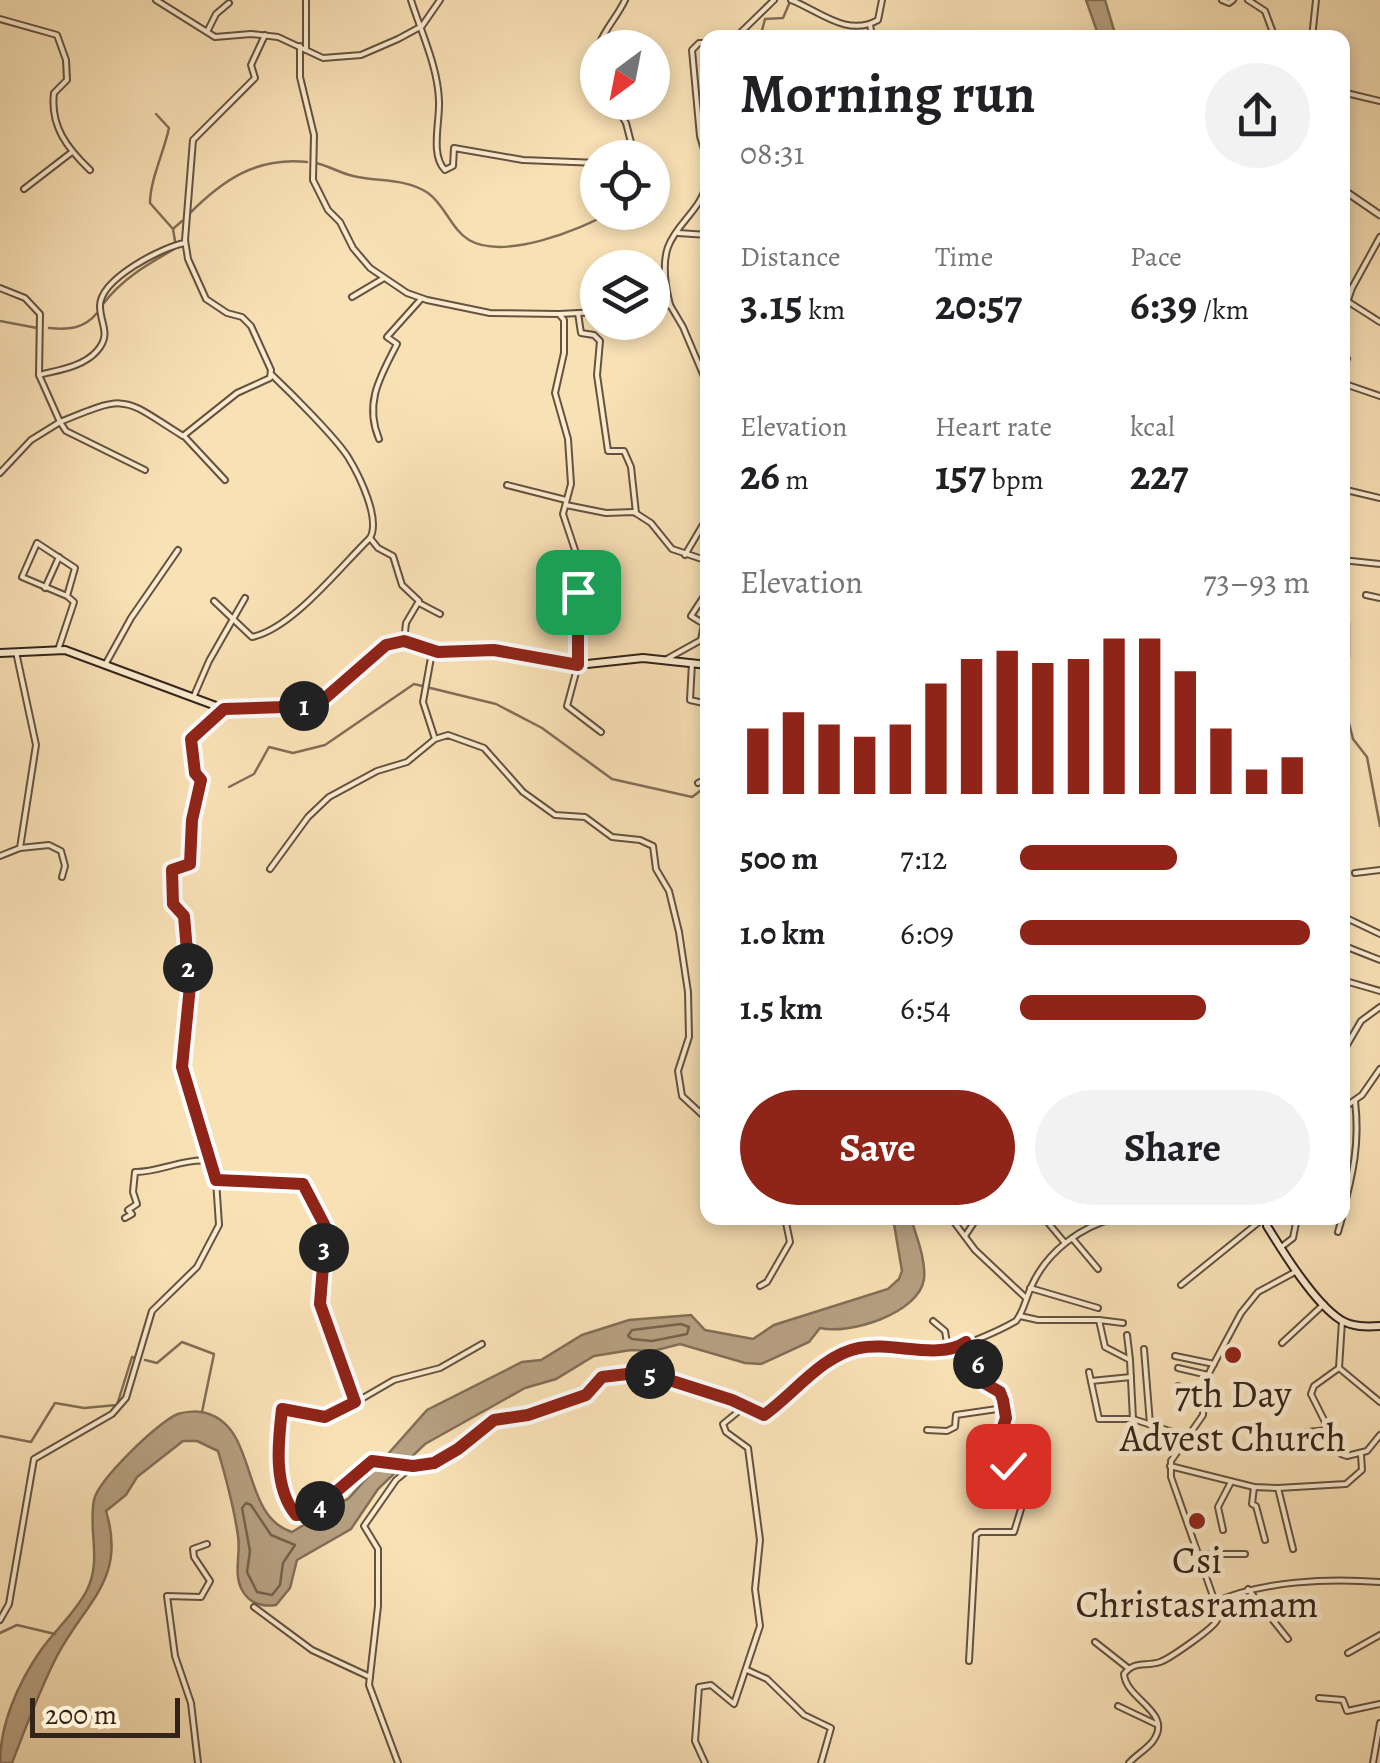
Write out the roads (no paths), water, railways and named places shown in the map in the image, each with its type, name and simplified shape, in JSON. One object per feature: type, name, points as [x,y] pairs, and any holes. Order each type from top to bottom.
[{"type":"main road","points":[[0,653],[65,650],[224,709],[316,706],[386,645],[404,641],[432,651],[494,650],[578,665],[642,658],[700,664]]},
{"type":"main road","points":[[1267,1225],[1295,1272],[1324,1304],[1342,1320],[1365,1328],[1380,1326]]},
{"type":"street","points":[[156,0],[216,36],[265,35],[322,58],[361,55],[422,26],[440,0]]},
{"type":"street","points":[[306,0],[306,50]]},
{"type":"street","points":[[411,0],[439,90],[436,154],[441,167],[446,170],[453,166],[454,148],[523,160],[580,162]]},
{"type":"street","points":[[605,30],[626,0]]},
{"type":"street","points":[[744,30],[774,0]]},
{"type":"street","points":[[790,0],[832,23],[870,24],[878,20],[882,0]]},
{"type":"street","points":[[1222,0],[1233,0]]},
{"type":"street","points":[[1248,0],[1265,12],[1272,30]]},
{"type":"street","points":[[1313,30],[1316,0]]},
{"type":"street","points":[[207,31],[216,14],[230,4]]},
{"type":"street","points":[[0,19],[58,35],[67,80],[54,93],[60,134],[90,170]]},
{"type":"street","points":[[870,24],[871,30]]},
{"type":"street","points":[[214,602],[252,637],[288,619],[370,538],[375,528],[373,513],[348,458],[272,375],[248,322],[213,306],[199,290],[185,242],[193,140],[254,78],[251,65],[265,35]]},
{"type":"street","points":[[700,44],[692,50],[700,136]]},
{"type":"street","points":[[300,46],[300,77],[314,134],[313,180],[358,256],[384,278],[422,299],[490,313],[578,313],[581,333],[594,335],[600,341],[596,375],[608,450],[624,451],[630,460],[636,514]]},
{"type":"street","points":[[1350,94],[1380,101]]},
{"type":"street","points":[[24,188],[72,152]]},
{"type":"street","points":[[1350,195],[1380,216]]},
{"type":"street","points":[[668,250],[700,202]]},
{"type":"street","points":[[678,233],[700,234]]},
{"type":"street","points":[[1350,295],[1380,237]]},
{"type":"street","points":[[39,376],[80,363],[95,353],[105,335],[100,308],[108,286],[167,248],[185,242]]},
{"type":"street","points":[[352,297],[384,278]]},
{"type":"street","points":[[0,288],[20,295],[40,314],[39,376],[66,430],[145,470]]},
{"type":"street","points":[[378,440],[372,423],[373,396],[397,344],[387,337],[422,299]]},
{"type":"street","points":[[1350,303],[1380,322]]},
{"type":"street","points":[[670,305],[700,367]]},
{"type":"street","points":[[559,314],[564,320],[564,353],[555,393],[568,440],[571,484],[563,514],[577,568],[578,665],[567,706],[602,732]]},
{"type":"street","points":[[184,436],[236,392],[272,375]]},
{"type":"street","points":[[1350,386],[1380,396]]},
{"type":"street","points":[[0,473],[30,440],[60,422],[121,402],[184,436],[225,480]]},
{"type":"street","points":[[507,485],[606,513],[636,514],[650,523],[672,550],[700,559]]},
{"type":"street","points":[[1350,491],[1380,498]]},
{"type":"street","points":[[685,554],[700,529]]},
{"type":"street","points":[[370,538],[378,548],[394,556],[398,578],[419,603],[440,614]]},
{"type":"street","points":[[58,650],[74,602],[21,575],[38,543],[76,570],[67,596]]},
{"type":"street","points":[[105,665],[130,618],[178,550]]},
{"type":"street","points":[[44,588],[59,558]]},
{"type":"street","points":[[1350,561],[1380,564]]},
{"type":"street","points":[[1366,595],[1380,598]]},
{"type":"street","points":[[193,698],[245,598]]},
{"type":"street","points":[[700,602],[691,616],[700,622]]},
{"type":"street","points":[[404,641],[406,623],[419,603]]},
{"type":"street","points":[[665,660],[700,641]]},
{"type":"street","points":[[432,651],[423,702],[434,739]]},
{"type":"street","points":[[16,652],[36,745],[20,848]]},
{"type":"street","points":[[692,663],[690,700],[700,702]]},
{"type":"street","points":[[0,1620],[9,1604],[34,1459],[112,1414],[126,1398],[152,1310],[196,1268],[219,1225],[216,1180],[182,1067],[190,986],[184,916],[173,904],[172,870],[190,864],[192,820],[201,780],[195,773],[191,739],[224,709]]},
{"type":"street","points":[[270,868],[308,817],[329,797],[377,771],[407,762],[434,739],[448,735],[484,748],[523,792],[555,814],[585,817],[612,837],[640,840],[653,846],[656,869],[669,891],[679,932],[688,992],[689,1037],[678,1071],[682,1096],[700,1113]]},
{"type":"street","points":[[0,856],[20,848],[49,845],[61,851],[65,866],[62,878]]},
{"type":"street","points":[[1355,873],[1380,870]]},
{"type":"street","points":[[1350,920],[1380,934]]},
{"type":"street","points":[[1350,948],[1380,960]]},
{"type":"street","points":[[1350,982],[1380,991]]},
{"type":"street","points":[[1350,1040],[1361,1021],[1380,1007]]},
{"type":"street","points":[[1350,1104],[1380,1069]]},
{"type":"street","points":[[1369,1085],[1380,1084]]},
{"type":"street","points":[[1350,1185],[1358,1131],[1354,1102]]},
{"type":"street","points":[[125,1218],[137,1204],[134,1172],[184,1161],[210,1161]]},
{"type":"street","points":[[216,1180],[303,1184],[326,1228],[320,1304],[355,1402]]},
{"type":"street","points":[[760,1286],[767,1282],[790,1242],[786,1225]]},
{"type":"street","points":[[956,1225],[1026,1298]]},
{"type":"street","points":[[965,1236],[972,1225]]},
{"type":"street","points":[[1050,1225],[1065,1243]]},
{"type":"street","points":[[482,1344],[440,1368],[394,1380],[325,1417],[282,1409],[277,1452],[286,1503],[296,1515],[310,1514],[372,1461],[413,1466],[434,1463],[494,1420],[528,1415],[586,1395],[602,1377],[644,1372],[766,1414],[804,1381],[857,1348],[948,1349],[1010,1324],[1020,1316],[1038,1274],[1065,1243],[1092,1225]]},
{"type":"street","points":[[1181,1285],[1261,1225]]},
{"type":"street","points":[[1280,1248],[1293,1238],[1296,1225]]},
{"type":"street","points":[[1338,1232],[1340,1225]]},
{"type":"street","points":[[1072,1237],[1098,1269]]},
{"type":"street","points":[[1170,1466],[1203,1415],[1208,1376],[1242,1313],[1258,1292],[1295,1272]]},
{"type":"street","points":[[1030,1288],[1098,1308]]},
{"type":"street","points":[[1282,1343],[1324,1304]]},
{"type":"street","points":[[1020,1316],[1123,1323]]},
{"type":"street","points":[[1100,1320],[1104,1347],[1130,1360]]},
{"type":"street","points":[[1342,1320],[1339,1368],[1311,1392],[1341,1454],[1367,1450],[1380,1436]]},
{"type":"street","points":[[933,1321],[945,1331],[948,1349]]},
{"type":"street","points":[[1127,1335],[1133,1419]]},
{"type":"street","points":[[966,1342],[986,1384],[1000,1392],[1005,1423],[1001,1433],[1008,1466]]},
{"type":"street","points":[[1144,1349],[1150,1424]]},
{"type":"street","points":[[1175,1356],[1214,1364]]},
{"type":"street","points":[[1178,1368],[1208,1376]]},
{"type":"street","points":[[1339,1368],[1380,1402]]},
{"type":"street","points":[[1089,1372],[1098,1419],[1133,1419],[1190,1437]]},
{"type":"street","points":[[1091,1381],[1130,1377]]},
{"type":"street","points":[[1178,1386],[1204,1394]]},
{"type":"street","points":[[705,1763],[695,1741],[699,1687],[712,1685],[734,1704],[760,1626],[755,1589],[760,1540],[748,1448],[726,1432],[723,1424],[740,1411],[732,1400]]},
{"type":"street","points":[[927,1430],[947,1431],[955,1427],[956,1415],[1004,1408]]},
{"type":"street","points":[[1298,1434],[1327,1430]]},
{"type":"street","points":[[1004,1444],[1040,1441]]},
{"type":"street","points":[[1170,1466],[1254,1487],[1346,1484],[1362,1470],[1361,1452]]},
{"type":"street","points":[[398,1763],[369,1685],[378,1606],[378,1549],[364,1526],[396,1480],[413,1466]]},
{"type":"street","points":[[968,1661],[976,1534],[1014,1532],[1032,1474],[1029,1469],[1008,1466],[971,1470]]},
{"type":"street","points":[[1129,1763],[1149,1746],[1158,1725],[1151,1708],[1134,1696],[1124,1681],[1128,1668],[1162,1662],[1184,1644],[1211,1630],[1217,1620],[1215,1602],[1170,1466]]},
{"type":"street","points":[[1223,1530],[1218,1507],[1231,1482]]},
{"type":"street","points":[[1254,1487],[1252,1504],[1256,1506],[1265,1540]]},
{"type":"street","points":[[1278,1488],[1293,1549]]},
{"type":"street","points":[[198,1763],[191,1703],[175,1656],[166,1611],[167,1596],[201,1597],[210,1582],[193,1549],[207,1544]]},
{"type":"street","points":[[1197,1554],[1245,1554]]},
{"type":"street","points":[[1215,1602],[1248,1589],[1341,1581],[1380,1582]]},
{"type":"street","points":[[1248,1589],[1288,1639]]},
{"type":"street","points":[[254,1607],[312,1650],[370,1677]]},
{"type":"street","points":[[1348,1652],[1380,1635]]},
{"type":"street","points":[[1095,1642],[1128,1668]]},
{"type":"street","points":[[747,1670],[768,1679],[804,1715],[831,1728],[820,1763]]},
{"type":"street","points":[[1319,1698],[1343,1700],[1347,1712],[1380,1704]]},
{"type":"street","points":[[1118,1706],[1158,1725]]},
{"type":"street","points":[[1373,1763],[1380,1724]]},
{"type":"water","points":[[1086,0],[1105,0],[1114,30],[1097,30]]},
{"type":"water","points":[[894,1225],[913,1225],[924,1279],[910,1302],[881,1319],[847,1328],[820,1328],[809,1342],[761,1364],[680,1344],[653,1351],[594,1356],[556,1379],[525,1388],[425,1444],[378,1489],[351,1529],[297,1560],[290,1588],[276,1605],[252,1601],[239,1584],[239,1543],[218,1451],[197,1441],[183,1441],[137,1477],[126,1495],[106,1511],[111,1535],[107,1573],[57,1656],[12,1763],[0,1763],[3,1734],[18,1690],[91,1579],[93,1512],[98,1491],[130,1452],[180,1413],[201,1412],[220,1419],[233,1433],[263,1507],[275,1522],[292,1532],[349,1498],[427,1410],[522,1362],[541,1360],[582,1335],[629,1320],[691,1315],[705,1330],[753,1339],[774,1325],[888,1289],[902,1271]]},
{"type":"waterway","points":[[608,30],[628,0]]},
{"type":"waterway","points":[[762,30],[765,19],[783,18],[789,4]]},
{"type":"waterway","points":[[156,114],[169,128],[150,203],[173,229],[175,241]]},
{"type":"waterway","points":[[190,213],[242,173],[272,163],[307,162]]},
{"type":"waterway","points":[[316,163],[353,176],[419,188],[434,198],[457,230],[484,245],[521,245],[580,227]]},
{"type":"waterway","points":[[174,228],[182,221]]},
{"type":"waterway","points":[[103,304],[128,279],[176,248]]},
{"type":"waterway","points":[[49,328],[75,327],[97,313]]},
{"type":"waterway","points":[[0,321],[37,328]]},
{"type":"waterway","points":[[229,787],[254,774],[269,747],[293,753],[325,745],[414,684],[496,704],[542,728],[612,779],[692,797],[700,791]]},
{"type":"waterway","points":[[1350,727],[1353,739],[1367,757],[1380,826]]},
{"type":"waterway","points":[[145,1360],[157,1363],[182,1342],[214,1354],[202,1412]]},
{"type":"waterway","points":[[0,1436],[31,1442],[55,1403],[84,1408],[117,1405],[132,1357],[136,1358]]},
{"type":"waterway","points":[[0,1633],[17,1625],[55,1634]]},
{"type":"place","name":"7th Day Advest Church","points":[[1233,1355]]},
{"type":"place","name":"Csi Christasramam","points":[[1197,1521]]}]
